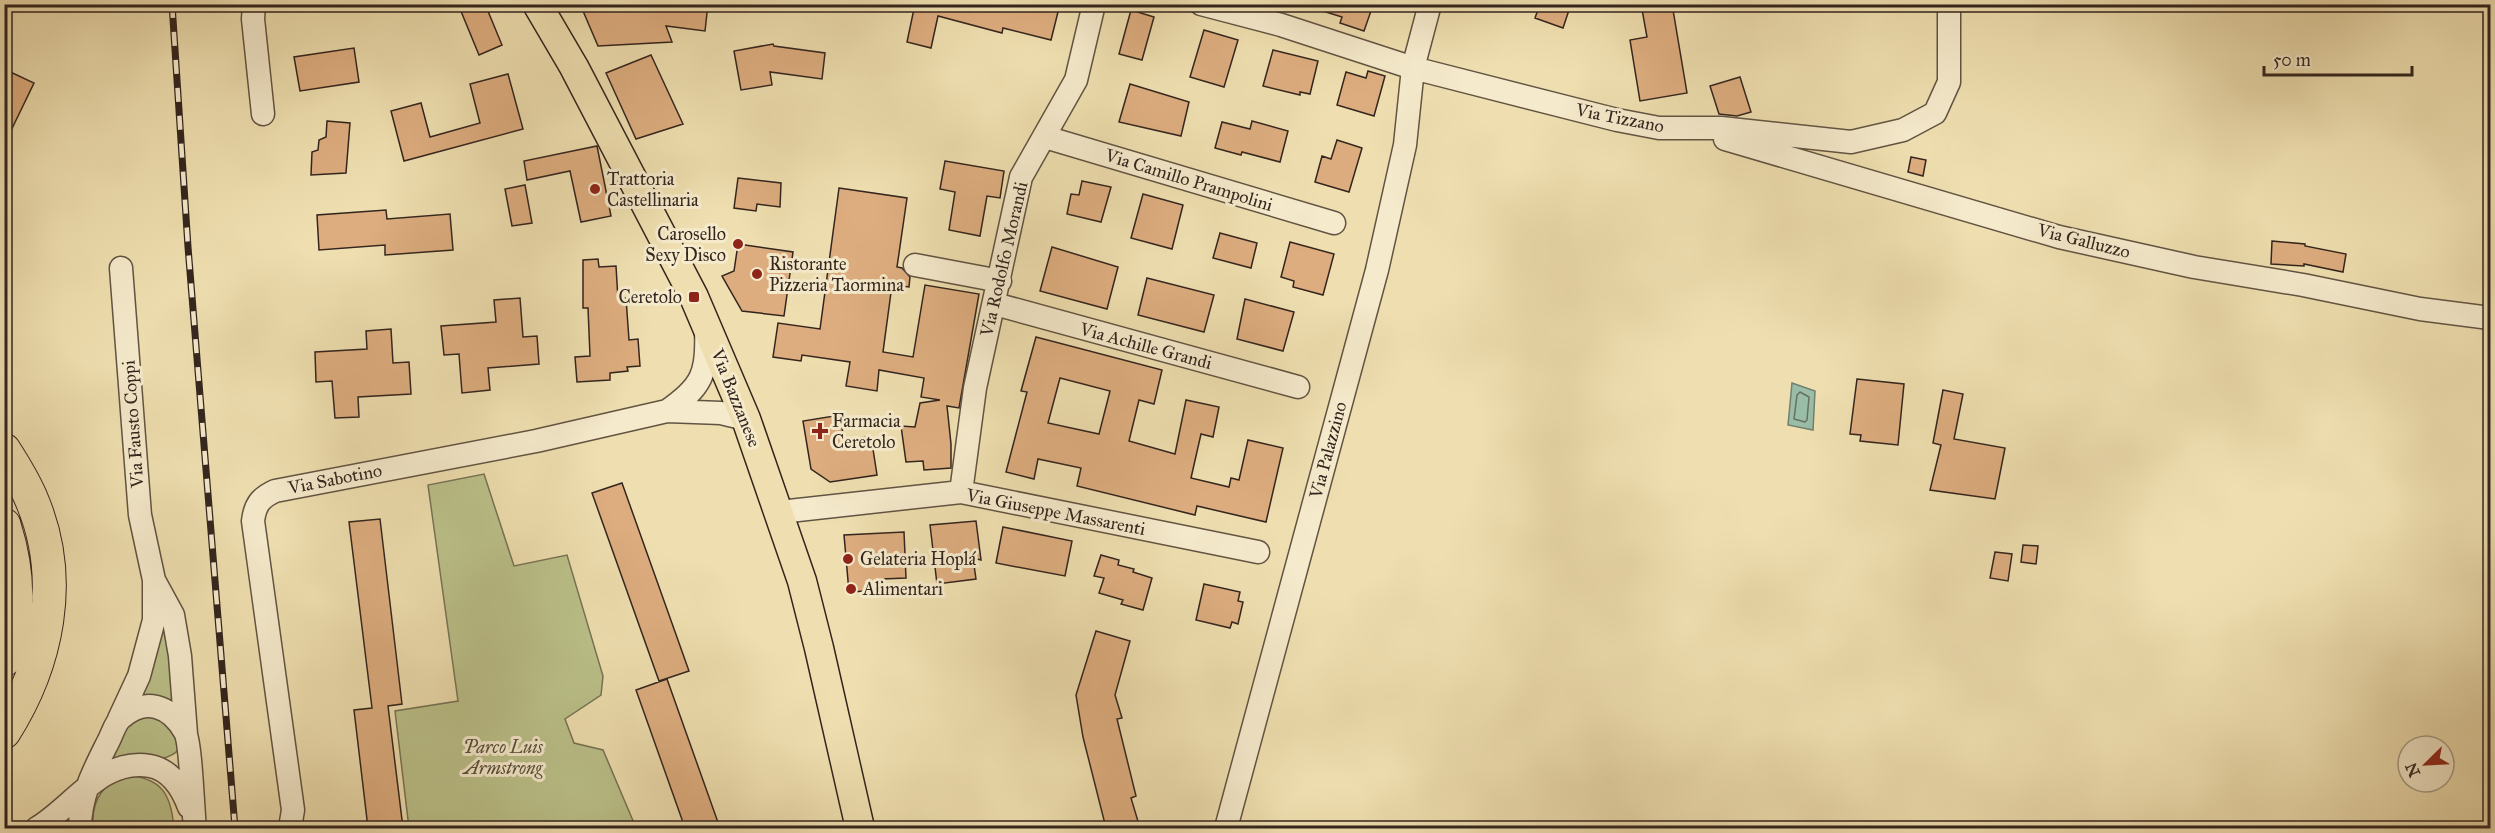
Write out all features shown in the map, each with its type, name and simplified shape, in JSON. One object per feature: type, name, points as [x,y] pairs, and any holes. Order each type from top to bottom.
[{"type":"highway","points":[[4,450],[34,504],[49,573],[45,635],[35,675],[22,704],[4,732]]},
{"type":"highway","points":[[4,525],[15,575],[16,603],[13,631],[4,660]]},
{"type":"main road","name":"Via Bazzanese","points":[[537,4],[580,78],[694,297],[746,419],[802,581],[858,826]]},
{"type":"street","points":[[254,4],[253,19],[263,114]]},
{"type":"street","name":"Via Rodolfo Morandi","points":[[961,492],[975,388],[1021,177],[1076,80],[1094,4]]},
{"type":"street","name":"Via Tizzano","points":[[1201,4],[1283,15],[1413,68],[1617,120],[1659,128],[1721,128],[1851,142],[1903,130],[1935,113],[1949,82],[1949,4]]},
{"type":"street","name":"Via Palazzino","points":[[1226,828],[1377,270],[1405,145],[1413,68],[1430,4]]},
{"type":"street","name":"Via Galluzzo","points":[[1686,128],[2059,237],[2194,267],[2303,285],[2420,309],[2490,318]]},
{"type":"street","name":"Via Camillo Prampolini","points":[[1045,137],[1334,223]]},
{"type":"street","points":[[915,265],[1000,281]]},
{"type":"street","name":"Via Fausto Coppi","points":[[80,828],[80,813],[86,787],[139,676],[154,620],[154,580],[140,515],[121,268]]},
{"type":"street","name":"Via Achille Grandi","points":[[995,304],[1298,387]]},
{"type":"street","points":[[673,406],[696,387],[702,376],[707,357],[705,324]]},
{"type":"street","points":[[673,406],[733,386]]},
{"type":"street","points":[[673,406],[746,419]]},
{"type":"street","name":"Via Sabotino","points":[[294,822],[253,521],[256,506],[260,500],[275,491],[536,441],[673,406]]},
{"type":"street","name":"Via Giuseppe Massarenti","points":[[780,512],[961,492],[1258,552]]},
{"type":"street","name":"Via Fausto Coppi","points":[[154,580],[173,615],[180,656],[195,826]]},
{"type":"street","points":[[119,719],[139,706],[157,706],[173,716],[186,734]]},
{"type":"street","name":"Via Fausto Coppi","points":[[37,828],[67,807],[86,787],[110,772],[134,763],[154,767],[172,776],[185,796],[195,826]]},
{"type":"green space","name":"Parco Luis Armstrong","points":[[484,474],[514,566],[567,555],[603,676],[601,695],[565,719],[574,743],[603,750],[634,823],[623,828],[409,828],[395,711],[458,701],[428,485]]},
{"type":"green space","points":[[162,618],[179,712],[142,697]]},
{"type":"green space","points":[[150,715],[169,729],[179,749],[173,754],[155,760],[103,759],[129,718]]},
{"type":"green space","points":[[126,775],[148,780],[162,790],[170,806],[174,828],[93,828],[94,810],[99,795],[110,783]]},
{"type":"water","points":[[1792,383],[1815,391],[1813,430],[1788,425]]},
{"type":"building","points":[[458,4],[485,4],[502,45],[479,55]]},
{"type":"building","points":[[580,4],[708,4],[705,31],[666,26],[672,42],[598,46]]},
{"type":"building","points":[[915,4],[1060,4],[1051,40],[1003,28],[1002,33],[938,16],[931,48],[907,42]]},
{"type":"building","points":[[1314,4],[1362,4],[1372,8],[1364,31],[1340,23],[1342,17],[1313,8]]},
{"type":"building","points":[[1540,4],[1571,4],[1563,28],[1535,18]]},
{"type":"building","points":[[1641,4],[1672,4],[1687,93],[1640,101],[1630,40],[1647,37]]},
{"type":"building","points":[[1131,10],[1154,17],[1142,60],[1119,54]]},
{"type":"building","points":[[1204,30],[1238,40],[1224,87],[1190,77]]},
{"type":"building","points":[[773,44],[774,46],[825,53],[822,79],[770,72],[772,85],[741,90],[734,51]]},
{"type":"building","points":[[354,48],[359,82],[300,91],[294,57]]},
{"type":"building","points":[[1273,50],[1318,61],[1310,94],[1300,92],[1300,95],[1263,86]]},
{"type":"building","points":[[651,55],[683,124],[636,139],[606,73]]},
{"type":"building","points":[[4,69],[34,83],[4,145]]},
{"type":"building","points":[[1368,71],[1385,76],[1374,116],[1337,105],[1346,72],[1366,78]]},
{"type":"building","points":[[508,74],[523,129],[404,161],[391,111],[421,103],[430,137],[480,123],[470,84]]},
{"type":"building","points":[[1740,77],[1751,112],[1737,116],[1719,114],[1710,86]]},
{"type":"building","points":[[1130,84],[1189,102],[1181,136],[1119,122]]},
{"type":"building","points":[[327,121],[350,123],[346,173],[311,175],[312,152],[318,150],[319,140],[326,137]]},
{"type":"building","points":[[1252,121],[1288,131],[1280,162],[1215,148],[1222,122],[1250,129]]},
{"type":"building","points":[[1337,140],[1362,148],[1349,192],[1315,182],[1322,156],[1331,159]]},
{"type":"building","points":[[597,146],[611,216],[581,222],[570,171],[527,180],[524,161]]},
{"type":"building","points":[[1911,157],[1926,160],[1923,176],[1908,172]]},
{"type":"building","points":[[945,161],[1004,171],[1000,198],[987,196],[980,236],[949,230],[955,192],[940,189]]},
{"type":"building","points":[[738,178],[781,183],[780,207],[757,204],[756,211],[734,208]]},
{"type":"building","points":[[1082,181],[1111,187],[1101,222],[1067,214],[1071,194],[1079,195]]},
{"type":"building","points":[[525,185],[532,223],[512,226],[505,189]]},
{"type":"building","points":[[839,188],[907,198],[897,267],[902,268],[910,277],[909,287],[892,285],[883,352],[913,357],[925,285],[979,294],[959,408],[947,406],[951,468],[924,470],[923,461],[906,462],[901,426],[915,427],[920,403],[940,400],[921,397],[924,378],[879,370],[877,391],[846,386],[850,362],[802,355],[801,361],[773,357],[778,323],[820,329]]},
{"type":"building","points":[[1143,194],[1183,205],[1172,249],[1131,238]]},
{"type":"building","points":[[386,210],[387,219],[450,214],[453,250],[385,255],[385,245],[319,250],[317,215]]},
{"type":"building","points":[[1220,233],[1257,243],[1251,268],[1213,258]]},
{"type":"building","points":[[2272,241],[2305,244],[2305,246],[2346,254],[2343,272],[2304,264],[2304,266],[2271,264]]},
{"type":"building","points":[[1290,242],[1334,254],[1323,295],[1293,287],[1294,281],[1281,277]]},
{"type":"building","points":[[738,244],[793,252],[784,316],[742,311],[722,276],[734,271]]},
{"type":"building","points":[[1052,247],[1118,267],[1107,309],[1040,291]]},
{"type":"building","points":[[598,259],[599,267],[616,266],[618,299],[626,298],[629,340],[638,339],[640,366],[627,367],[628,371],[610,373],[610,380],[577,382],[575,357],[590,356],[588,308],[583,308],[583,260]]},
{"type":"building","points":[[1147,278],[1214,295],[1204,332],[1138,315]]},
{"type":"building","points":[[520,298],[523,337],[537,336],[539,364],[488,368],[490,390],[462,393],[459,354],[444,355],[441,326],[496,322],[494,300]]},
{"type":"building","points":[[1245,299],[1294,312],[1283,351],[1237,339]]},
{"type":"building","points":[[391,329],[393,363],[409,362],[411,394],[358,397],[359,417],[335,418],[332,381],[316,382],[315,352],[367,349],[366,331]]},
{"type":"building","points":[[1036,337],[1162,370],[1154,404],[1139,400],[1129,441],[1175,454],[1186,400],[1219,407],[1213,437],[1201,434],[1191,478],[1229,487],[1231,478],[1239,480],[1248,440],[1283,448],[1266,522],[1197,506],[1195,515],[1077,486],[1081,468],[1038,459],[1034,479],[1006,472],[1027,392],[1021,391]],"holes":[[[1060,378],[1110,391],[1099,434],[1048,423]]]},
{"type":"building","points":[[1857,379],[1904,384],[1898,445],[1860,441],[1861,435],[1850,434]]},
{"type":"building","points":[[1943,390],[1963,394],[1954,439],[2005,448],[1995,499],[1930,490],[1941,445],[1933,443]]},
{"type":"building","points":[[840,415],[844,440],[871,436],[877,475],[830,482],[811,469],[803,421]]},
{"type":"building","points":[[622,483],[689,671],[659,681],[592,493]]},
{"type":"building","points":[[380,519],[402,704],[388,706],[403,828],[368,828],[354,710],[372,708],[349,522]]},
{"type":"building","points":[[976,521],[981,560],[973,558],[976,579],[937,584],[930,525]]},
{"type":"building","points":[[1003,527],[1072,541],[1065,576],[996,563]]},
{"type":"building","points":[[904,532],[906,578],[882,579],[883,590],[849,592],[844,535]]},
{"type":"building","points":[[2023,545],[2038,546],[2036,564],[2021,562]]},
{"type":"building","points":[[1995,552],[2012,554],[2008,581],[1990,578]]},
{"type":"building","points":[[1101,555],[1119,560],[1118,565],[1134,569],[1133,572],[1152,578],[1143,610],[1121,604],[1123,600],[1099,593],[1104,578],[1094,576]]},
{"type":"building","points":[[1204,584],[1240,592],[1238,601],[1243,602],[1238,624],[1232,622],[1230,628],[1196,620]]},
{"type":"building","points":[[1096,631],[1130,641],[1115,695],[1122,718],[1117,719],[1136,796],[1131,798],[1140,828],[1106,828],[1083,737],[1076,695]]},
{"type":"building","points":[[667,679],[720,828],[685,828],[636,690]]},
{"type":"railway","points":[[172,4],[188,247],[235,828]]},
{"type":"place","name":"Trattoria Castellinaria","points":[[595,189]]},
{"type":"place","name":"Carosello Sexy Disco","points":[[738,244]]},
{"type":"place","name":"Ristorante Pizzeria Taormina","points":[[757,274]]},
{"type":"place","name":"Ceretolo","points":[[694,297]]},
{"type":"place","name":"Farmacia Ceretolo","points":[[820,431]]},
{"type":"place","name":"Gelateria Hoplá","points":[[848,559]]},
{"type":"place","name":"Alimentari","points":[[851,589]]}]
